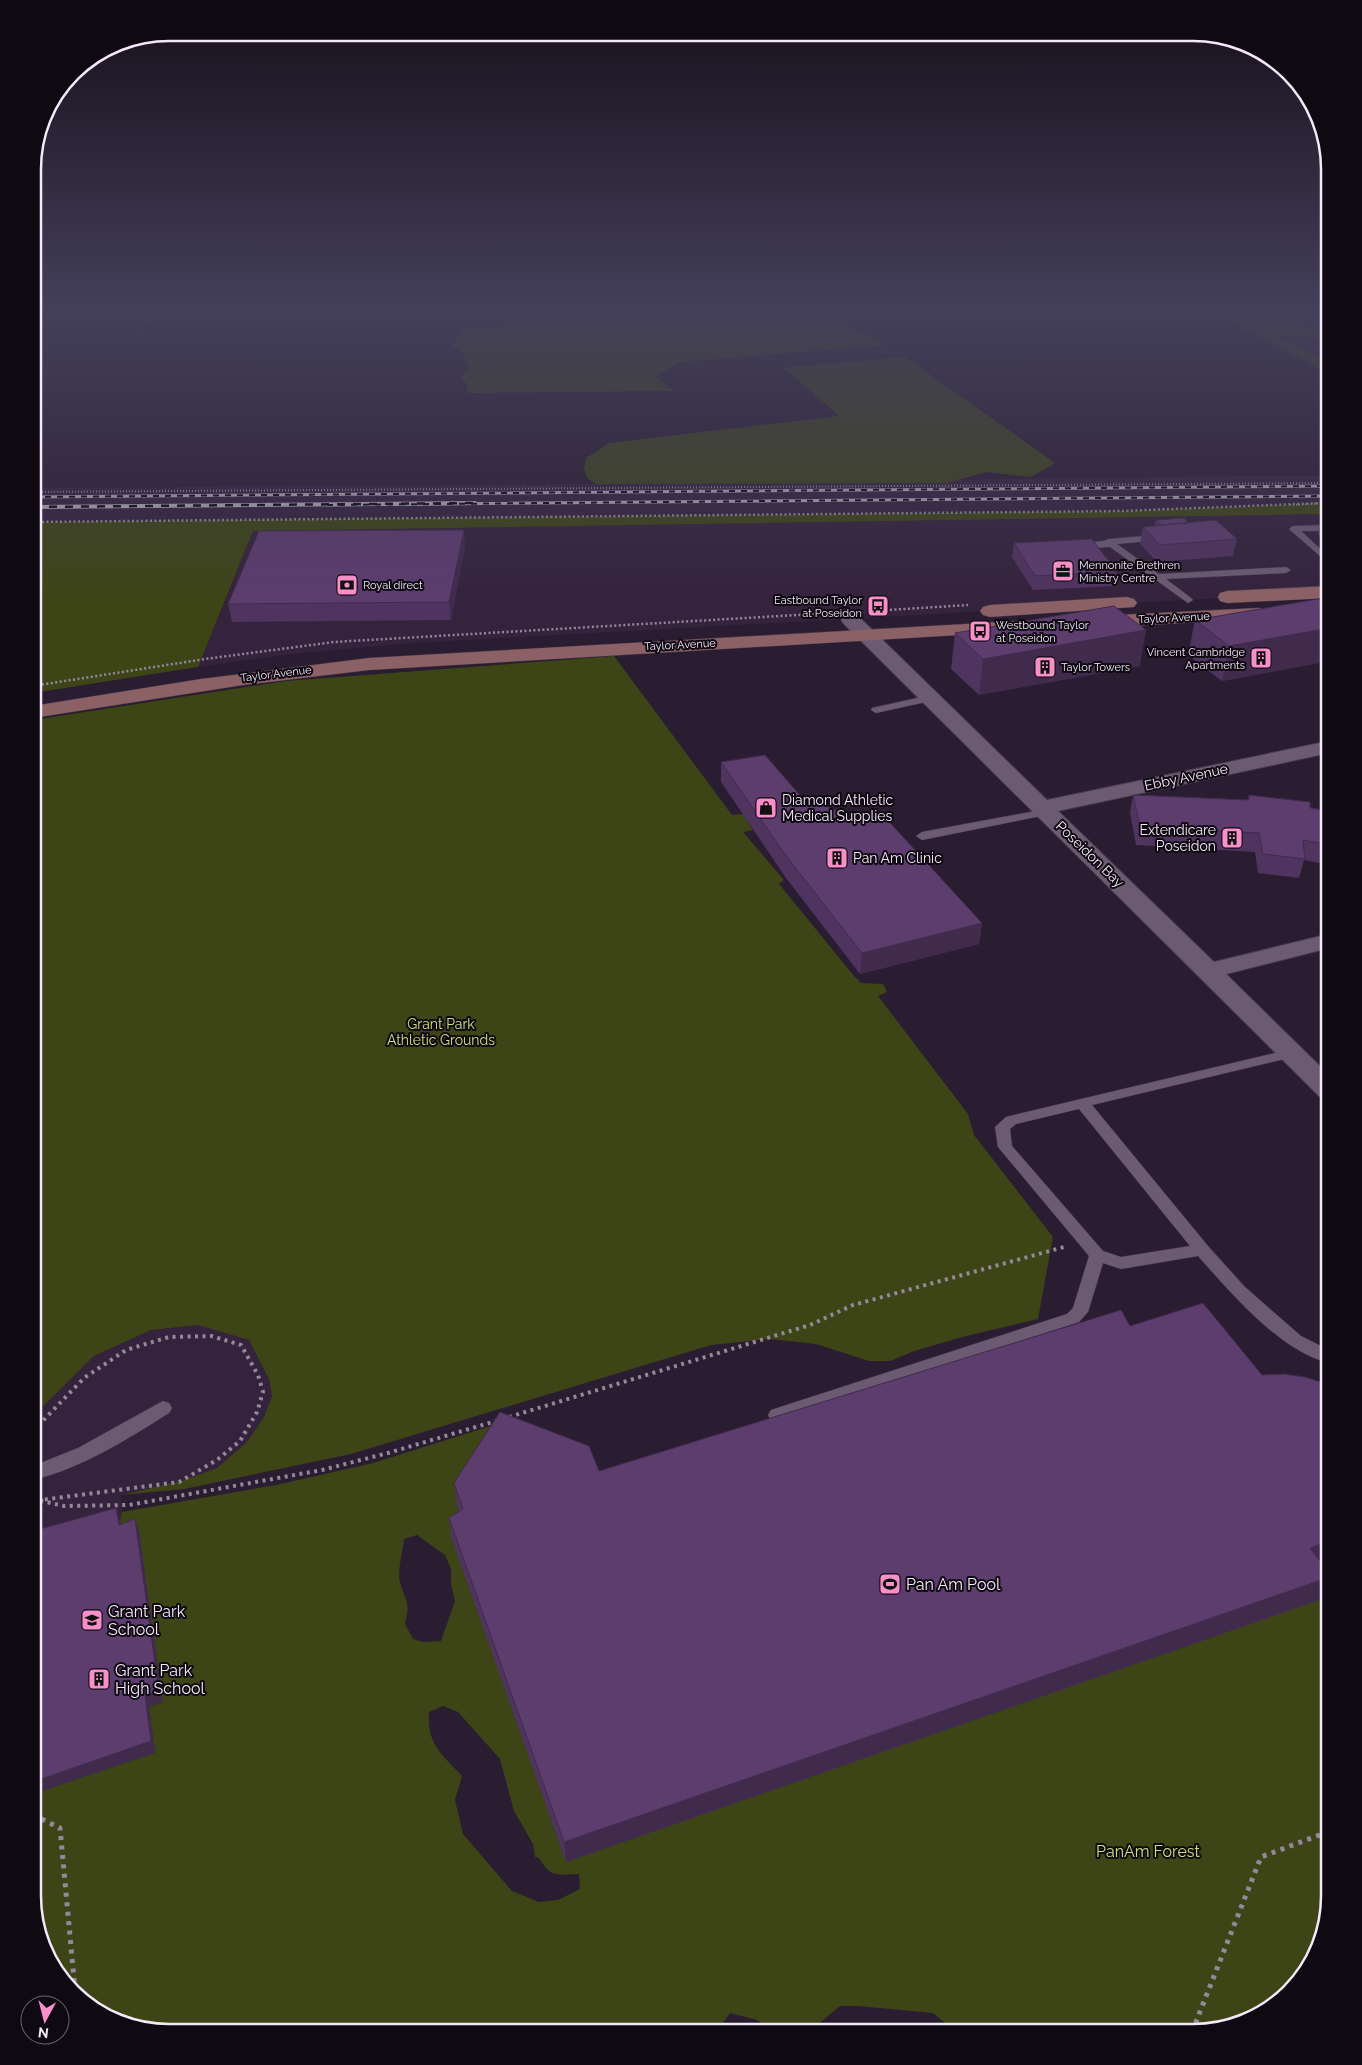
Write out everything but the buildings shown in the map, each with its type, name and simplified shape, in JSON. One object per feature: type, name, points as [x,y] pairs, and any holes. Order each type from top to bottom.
[{"type":"main road","name":"Taylor Avenue","points":[[671,628],[1321,593]]},
{"type":"main road","name":"Taylor Avenue","points":[[42,711],[224,681],[350,666],[1321,610]]},
{"type":"main road","name":"Taylor Avenue","points":[[309,652],[398,644]]},
{"type":"main road","name":"Taylor Avenue","points":[[42,692],[235,661]]},
{"type":"street","name":"Poseidon Bay","points":[[850,619],[1321,1081]]},
{"type":"street","name":"Ebby Avenue","points":[[1045,810],[1321,749]]},
{"type":"street","points":[[1208,971],[1321,943]]},
{"type":"lane","points":[[1321,528],[1293,529],[1321,554]]},
{"type":"lane","points":[[1111,544],[1109,542],[1165,537]]},
{"type":"lane","points":[[1072,547],[1111,544],[1188,600]]},
{"type":"lane","points":[[1156,577],[1286,570]]},
{"type":"lane","points":[[876,710],[931,698]]},
{"type":"lane","points":[[922,836],[1045,810]]},
{"type":"lane","points":[[1202,1250],[1121,1263],[1097,1255],[1005,1147],[1002,1127],[1011,1120],[1292,1053]]},
{"type":"lane","points":[[1082,1103],[1202,1250],[1239,1291],[1295,1341],[1321,1353]]},
{"type":"lane","points":[[777,1415],[1073,1318],[1080,1312],[1082,1307],[1097,1255]]},
{"type":"lane","points":[[41,1471],[101,1447],[163,1408]]},
{"type":"path","points":[[42,492],[1321,483]]},
{"type":"path","points":[[42,522],[1121,511],[1321,503]]},
{"type":"path","points":[[41,1501],[64,1506],[128,1505],[322,1470],[388,1454],[755,1343],[810,1325],[853,1305],[1067,1246]]},
{"type":"path","points":[[41,1819],[60,1828],[74,1981]]},
{"type":"path","points":[[1195,2024],[1261,1857],[1321,1834]]},
{"type":"shaded area","points":[[1321,476],[1321,503],[1092,511],[42,522],[42,488]]},
{"type":"shaded area","points":[[1321,514],[1321,592],[415,643],[300,653],[198,667],[253,531]]},
{"type":"shaded area","name":"Grant Park School","points":[[198,1325],[249,1340],[269,1379],[272,1396],[264,1417],[247,1442],[217,1468],[184,1489],[121,1495],[123,1536],[155,1753],[56,1955],[42,1913],[41,1896],[41,1408],[94,1356],[151,1330]]},
{"type":"green space","points":[[826,404],[972,404],[1055,463],[1031,477],[986,472],[947,483],[596,484],[587,478],[584,468],[586,458],[609,443],[839,416]]},
{"type":"green space","points":[[1321,503],[1321,514],[253,531],[198,667],[42,692],[42,522],[1121,511]]},
{"type":"green space","name":"Grant Park Athletic Grounds","points":[[614,656],[732,815],[743,814],[753,830],[743,832],[784,880],[779,884],[854,976],[861,983],[883,984],[887,992],[878,996],[968,1114],[974,1135],[1053,1237],[1038,1319],[966,1336],[914,1351],[890,1361],[869,1361],[816,1344],[769,1339],[711,1345],[351,1454],[184,1489],[121,1495],[182,1481],[217,1468],[247,1442],[264,1417],[272,1396],[269,1379],[249,1340],[198,1325],[151,1330],[94,1356],[41,1408],[42,719],[286,681]]},
{"type":"green space","name":"PanAm Forest","points":[[497,1424],[457,1505],[1321,1599],[1321,1896],[1320,1913],[1311,1945],[1304,1960],[1294,1974],[1271,1997],[1257,2007],[1226,2019],[1210,2023],[1193,2024],[946,2024],[933,2013],[858,2006],[840,2006],[819,2024],[762,2024],[757,2020],[730,2013],[722,2024],[161,2023],[128,2017],[113,2011],[91,1997],[79,1986],[58,1960],[51,1945],[42,1913],[41,1791],[155,1752],[120,1520],[122,1512],[281,1484],[373,1463]],"holes":[[[417,1535],[445,1555],[451,1569],[451,1584],[455,1601],[441,1641],[423,1642],[413,1639],[405,1624],[407,1602],[399,1578],[404,1539]],[[443,1706],[458,1712],[500,1759],[514,1811],[533,1844],[535,1857],[539,1858],[547,1869],[555,1874],[579,1874],[580,1889],[558,1900],[539,1902],[512,1891],[463,1834],[455,1800],[462,1776],[437,1748],[430,1733],[429,1723],[429,1712]]]},
{"type":"railway","points":[[42,497],[1321,486]]},
{"type":"railway","points":[[327,505],[1321,496]]},
{"type":"railway","points":[[42,507],[475,503]]},
{"type":"place","name":"Mennonite Brethren Ministry Centre","points":[[1063,571]]},
{"type":"place","name":"Royal direct","points":[[347,585]]},
{"type":"place","name":"Eastbound Taylor at Poseidon","points":[[878,606]]},
{"type":"place","name":"Westbound Taylor at Poseidon","points":[[980,631]]},
{"type":"place","name":"Vincent Cambridge Apartments","points":[[1261,658]]},
{"type":"place","name":"Taylor Towers","points":[[1045,667]]},
{"type":"place","name":"Diamond Athletic Medical Supplies","points":[[766,808]]},
{"type":"place","name":"Extendicare Poseidon","points":[[1232,838]]},
{"type":"place","name":"Pan Am Clinic","points":[[837,858]]},
{"type":"place","name":"Pan Am Pool","points":[[890,1584]]},
{"type":"place","name":"Grant Park School","points":[[92,1620]]},
{"type":"place","name":"Grant Park High School","points":[[99,1679]]}]
